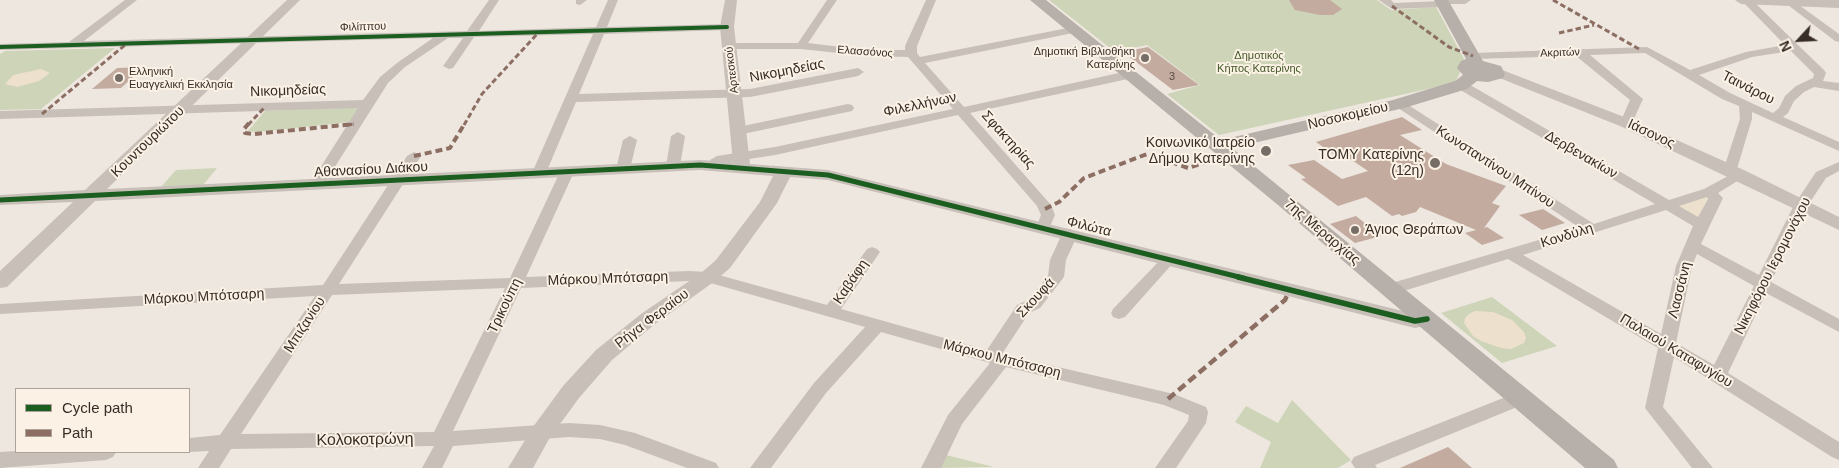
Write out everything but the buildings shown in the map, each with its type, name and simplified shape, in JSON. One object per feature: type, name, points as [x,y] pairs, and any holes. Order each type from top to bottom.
[{"type":"main road","name":"7ης Μεραρχίας","points":[[1037,0],[1391,289],[1604,468]]},
{"type":"main road","points":[[1442,1],[1471,70]]},
{"type":"main road","name":"Νοσοκομείου","points":[[1217,146],[1398,104],[1471,70],[1488,77],[1495,76],[1497,72]]},
{"type":"street","points":[[72,45],[132,0]]},
{"type":"street","name":"Κουντουριώτου","points":[[0,282],[92,196],[294,0]]},
{"type":"street","points":[[449,66],[494,0]]},
{"type":"street","points":[[539,173],[613,0]]},
{"type":"street","name":"Αρτεσκού","points":[[731,0],[727,27],[739,135]]},
{"type":"street","points":[[801,46],[832,0]]},
{"type":"street","points":[[915,57],[911,46],[931,0]]},
{"type":"street","points":[[1384,0],[1392,6],[1465,0]]},
{"type":"street","points":[[1741,0],[1839,4]]},
{"type":"street","points":[[1746,0],[1820,73],[1818,80],[1800,89],[1789,99],[1784,110],[1774,118]]},
{"type":"street","points":[[1792,2],[1839,39]]},
{"type":"street","name":"Φιλίππου","points":[[0,46],[727,27]]},
{"type":"street","name":"Ελασσόνος","points":[[729,46],[801,46],[915,57],[1073,30]]},
{"type":"street","points":[[317,184],[366,104],[384,80],[401,65],[445,35]]},
{"type":"street","points":[[1690,74],[1750,54],[1794,47]]},
{"type":"street","name":"Ακριτών","points":[[1471,70],[1580,52],[1647,50]]},
{"type":"street","name":"Ταινάρου","points":[[1647,50],[1745,105],[1839,147]]},
{"type":"street","points":[[1580,52],[1637,99],[1626,122]]},
{"type":"street","name":"Σφακτηρίας","points":[[915,57],[1044,206],[1048,215],[1042,228]]},
{"type":"street","name":"Δερβενακίων","points":[[1471,70],[1667,204],[1701,225]]},
{"type":"street","name":"Νικομηδείας","points":[[571,98],[750,94],[858,72]]},
{"type":"street","name":"Ιάσονος","points":[[1497,72],[1626,122],[1839,224]]},
{"type":"street","name":"Φιλελλήνων","points":[[745,160],[775,151],[1128,75]]},
{"type":"street","points":[[1813,83],[1839,87]]},
{"type":"street","name":"Νικομηδείας","points":[[0,115],[366,104]]},
{"type":"street","name":"Κωνσταντίνου Μπίνου","points":[[1398,104],[1592,229]]},
{"type":"street","points":[[1735,173],[1746,119],[1745,105]]},
{"type":"street","points":[[745,160],[739,135],[848,108]]},
{"type":"street","points":[[673,166],[678,136]]},
{"type":"street","points":[[622,169],[630,140]]},
{"type":"street","points":[[775,151],[771,161],[778,171]]},
{"type":"street","name":"Μπιζανίου","points":[[208,468],[328,290],[414,156]]},
{"type":"street","name":"Αθανασίου Διάκου","points":[[0,200],[567,172],[745,160]]},
{"type":"street","name":"Φιλώτα","points":[[745,160],[778,171],[828,175],[1418,321],[1427,319]]},
{"type":"street","name":"Νικηφόρου Ιερομονάχου","points":[[1718,375],[1801,205],[1821,175],[1839,166]]},
{"type":"street","name":"Ρήγα Φεραίου","points":[[520,468],[541,433],[571,392],[604,355],[648,319],[724,264],[768,203],[778,171]]},
{"type":"street","name":"Τρικούπη","points":[[432,468],[567,172]]},
{"type":"street","name":"Κονδύλη","points":[[1391,289],[1709,192],[1735,173]]},
{"type":"street","name":"Λασσάνη","points":[[1703,468],[1654,408],[1684,266],[1701,225],[1716,198],[1709,192]]},
{"type":"street","name":"Σκουφά","points":[[931,468],[955,420],[996,358],[1022,309],[1034,304],[1056,278],[1058,260],[1070,234]]},
{"type":"street","points":[[1692,245],[1839,326]]},
{"type":"street","name":"Καβάφη","points":[[831,312],[872,252]]},
{"type":"street","name":"Παλαιού Καταφυγίου","points":[[1510,254],[1718,375],[1839,452]]},
{"type":"street","points":[[1119,312],[1169,259]]},
{"type":"street","name":"Μάρκου Μπότσαρη","points":[[0,309],[328,290],[689,276],[708,277],[996,358],[1168,399],[1199,412],[1197,423],[1165,468]]},
{"type":"street","points":[[1385,313],[1410,305]]},
{"type":"street","points":[[760,468],[820,388],[877,325]]},
{"type":"street","points":[[1364,465],[1521,398]]},
{"type":"street","name":"Κολοκοτρώνη","points":[[190,445],[227,442],[444,439],[569,430],[600,432],[628,438],[698,466]]},
{"type":"street","points":[[0,460],[93,453]]},
{"type":"green space","name":"Δημοτικός Κήπος Κατερίνης","points":[[1049,0],[1377,0],[1391,10],[1436,7],[1465,61],[1455,83],[1219,135],[1167,94],[1200,85],[1147,45],[1115,52]]},
{"type":"green space","points":[[115,48],[41,109],[0,110],[0,54],[5,51]]},
{"type":"green space","points":[[360,107],[350,122],[257,132],[248,131],[265,111]]},
{"type":"green space","points":[[217,168],[203,185],[161,187],[176,170]]},
{"type":"green space","points":[[1492,297],[1557,346],[1502,363],[1441,313]]},
{"type":"green space","points":[[1292,400],[1351,460],[1338,468],[1260,468],[1271,442],[1235,422],[1246,406],[1278,423]]},
{"type":"green space","points":[[942,454],[994,467],[936,468]]},
{"type":"shaded area","points":[[41,69],[50,73],[39,81],[17,87],[5,84],[13,75]]},
{"type":"shaded area","points":[[1709,196],[1698,218],[1679,206]]},
{"type":"shaded area","points":[[1475,311],[1493,312],[1512,320],[1524,332],[1526,338],[1524,343],[1511,349],[1501,348],[1473,336],[1464,323],[1465,318]]},
{"type":"marked path","points":[[1553,0],[1639,49]]},
{"type":"marked path","points":[[1392,6],[1449,47],[1473,56]]},
{"type":"marked path","points":[[1559,33],[1594,25]]},
{"type":"marked path","points":[[414,156],[450,148],[482,94],[539,32]]},
{"type":"marked path","points":[[42,114],[125,45]]},
{"type":"marked path","points":[[265,107],[244,129],[245,133],[254,134],[354,124]]},
{"type":"marked path","points":[[1045,209],[1059,202],[1084,178],[1147,154],[1188,168],[1228,155]]},
{"type":"marked path","points":[[1168,399],[1285,300],[1290,289]]},
{"type":"cycle path","points":[[0,47],[727,27]]},
{"type":"cycle path","points":[[0,200],[700,165],[828,175],[1415,321],[1427,319]]},
{"type":"place","name":"Δημοτική Βιβλιοθήκη Κατερίνης","points":[[1145,58]]},
{"type":"place","name":"Ελληνική Ευαγγελική Εκκλησία","points":[[119,78]]},
{"type":"place","name":"Κοινωνικό Ιατρείο Δήμου Κατερίνης","points":[[1266,151]]},
{"type":"place","name":"ΤΟΜΥ Κατερίνης (12η)","points":[[1435,163]]},
{"type":"place","name":"Άγιος Θεράπων","points":[[1355,230]]}]
